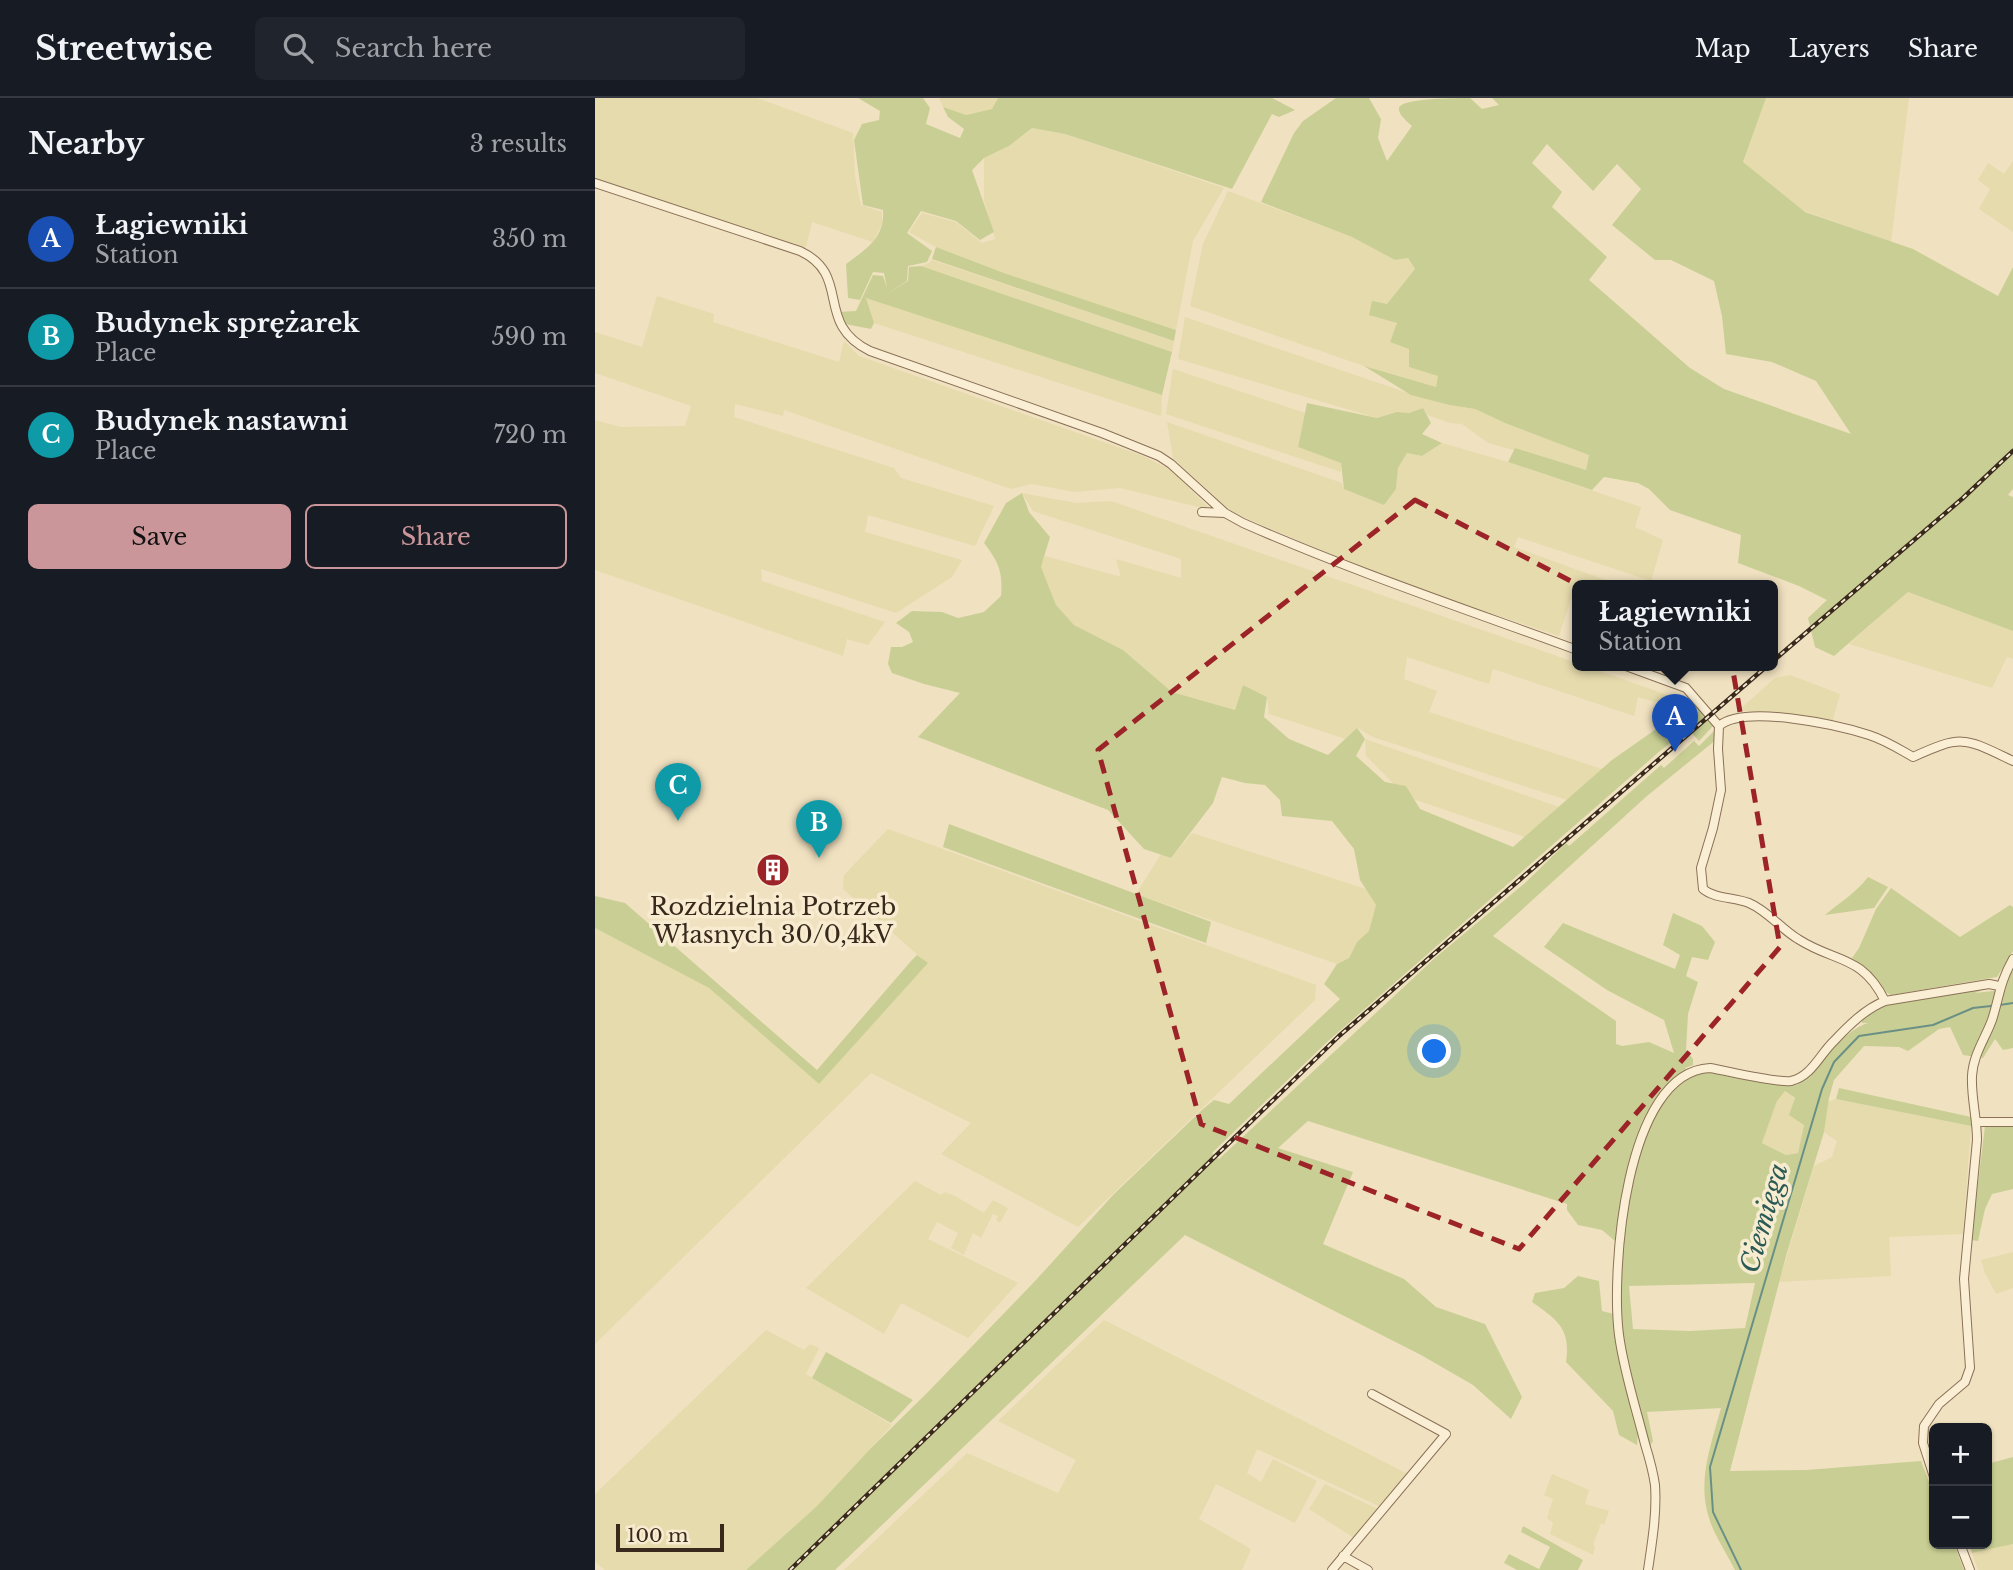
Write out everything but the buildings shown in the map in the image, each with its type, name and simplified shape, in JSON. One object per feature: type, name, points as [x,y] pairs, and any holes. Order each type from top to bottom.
[{"type":"street","points":[[595,183],[807,254],[822,266],[828,276],[836,317],[842,329],[863,348],[1095,430],[1159,456],[1188,478],[1225,513],[1249,526],[1377,579],[1505,622],[1572,648]]},
{"type":"street","points":[[1202,512],[1225,513]]},
{"type":"street","points":[[1640,671],[1686,688],[1719,726],[1717,749],[1721,790],[1701,868],[1703,889],[1751,904],[1803,942],[1856,965],[1873,981],[1885,1001]]},
{"type":"street","points":[[1719,726],[1730,719],[1746,716],[1781,718],[1860,733],[1889,743],[1913,757],[1942,744],[1963,740],[2013,761]]},
{"type":"street","points":[[1929,1462],[1923,1443],[1924,1426],[1939,1404],[1965,1382],[1971,1368],[1964,1279],[1974,1184],[1977,1122],[1972,1089],[1973,1067],[1992,1020],[1999,986],[2013,959]]},
{"type":"street","points":[[1648,1570],[1655,1517],[1655,1485],[1623,1357],[1616,1301],[1621,1220],[1630,1173],[1640,1140],[1664,1097],[1689,1074],[1710,1068],[1783,1081],[1798,1078],[1807,1073],[1829,1046],[1871,1007],[1885,1001],[1989,984],[1999,986]]},
{"type":"street","points":[[1977,1122],[2013,1122]]},
{"type":"street","points":[[1332,1570],[1446,1434],[1372,1394]]},
{"type":"street","points":[[1962,1549],[1970,1570]]},
{"type":"street","points":[[1343,1556],[1369,1570]]},
{"type":"highlighted area","points":[[1415,500],[1732,665],[1780,947],[1519,1249],[1201,1124],[1098,750]]},
{"type":"shaded area","points":[[595,98],[757,98],[853,133],[855,176],[861,205],[882,212],[882,224],[873,242],[812,222],[805,251],[595,179]]},
{"type":"shaded area","points":[[939,98],[998,98],[992,109],[965,115],[943,107]]},
{"type":"shaded area","points":[[1766,98],[1909,98],[1891,242],[1802,210],[1743,162]]},
{"type":"shaded area","points":[[1032,128],[1065,134],[1224,188],[1193,241],[1176,330],[1004,273],[936,247],[909,232],[922,213],[956,222],[982,243],[995,239],[984,200],[984,158],[1009,146]]},
{"type":"shaded area","points":[[2013,161],[2013,232],[1979,209],[1990,189],[1978,180],[1988,163],[2004,174]]},
{"type":"shaded area","points":[[1228,191],[1352,237],[1395,260],[1408,258],[1415,269],[1387,305],[1409,349],[1409,367],[1439,376],[1436,387],[1364,366],[1190,306],[1203,244]]},
{"type":"shaded area","points":[[932,260],[1174,341],[1172,352],[921,266]]},
{"type":"shaded area","points":[[657,296],[714,314],[713,322],[839,362],[844,341],[859,356],[1143,456],[1171,470],[1211,510],[1120,488],[1074,492],[1032,484],[1011,489],[784,410],[783,416],[735,404],[734,417],[894,468],[901,478],[994,506],[975,546],[868,515],[865,532],[962,560],[952,577],[896,613],[761,569],[762,581],[885,622],[868,645],[847,639],[843,656],[595,570],[595,420],[621,427],[685,426],[691,406],[595,373],[595,332],[642,347]]},
{"type":"shaded area","points":[[865,297],[1162,395],[1161,416],[874,323]]},
{"type":"shaded area","points":[[1185,317],[1411,394],[1448,405],[1475,409],[1589,454],[1586,470],[1488,443],[1462,424],[1427,415],[1423,408],[1377,418],[1178,359]]},
{"type":"shaded area","points":[[1173,369],[1305,413],[1298,447],[1341,463],[1341,472],[1166,414]]},
{"type":"shaded area","points":[[1167,422],[1342,483],[1344,489],[1396,489],[1398,468],[1407,453],[1422,456],[1442,443],[1508,462],[1641,507],[1635,527],[1663,540],[1651,580],[1648,580],[1518,537],[1514,547],[1605,580],[1572,580],[1572,599],[1559,636],[1388,579],[1232,512],[1173,458]]},
{"type":"shaded area","points":[[1022,493],[1076,503],[1111,501],[1572,661],[1572,671],[1600,671],[1681,700],[1675,708],[1638,697],[1634,716],[1493,669],[1489,684],[1407,657],[1404,679],[1437,691],[1429,712],[1602,769],[1567,800],[1373,737],[1358,728],[1346,739],[1269,714],[1267,697],[1243,685],[1235,710],[1172,692],[1123,650],[1074,625],[1056,605],[1040,567],[1045,556],[1121,577],[1116,559],[1181,578],[1181,559],[1033,511]]},
{"type":"shaded area","points":[[1908,592],[2013,631],[2013,659],[2007,657],[1992,688],[1849,644]]},
{"type":"shaded area","points":[[1790,675],[1840,694],[1832,723],[1739,710],[1775,678]]},
{"type":"shaded area","points":[[1365,739],[1559,807],[1525,837],[1413,799],[1406,787],[1394,784],[1366,756]]},
{"type":"shaded area","points":[[888,829],[1316,985],[1315,1000],[1078,1227],[941,1154],[971,1123],[871,1073],[595,1344],[595,928],[709,988],[819,1084],[927,963],[843,889],[844,875]]},
{"type":"shaded area","points":[[1192,833],[1366,889],[1376,905],[1369,931],[1357,942],[1349,958],[1337,964],[1136,894],[1161,854],[1171,858]]},
{"type":"shaded area","points":[[1785,1091],[1795,1099],[1804,1125],[1798,1153],[1786,1155],[1762,1143],[1777,1101]]},
{"type":"shaded area","points":[[1836,1099],[1971,1126],[1963,1234],[1889,1237],[1891,1276],[1779,1282],[1814,1166],[1832,1157],[1837,1141],[1824,1132],[1828,1102]]},
{"type":"shaded area","points":[[915,1181],[941,1195],[945,1192],[955,1196],[984,1213],[993,1200],[1008,1208],[1000,1223],[996,1220],[998,1216],[993,1214],[981,1238],[973,1233],[964,1255],[951,1248],[958,1233],[937,1222],[928,1239],[1018,1283],[968,1338],[901,1303],[884,1334],[806,1288]]},
{"type":"shaded area","points":[[2013,1252],[2013,1288],[1996,1294],[1981,1260]]},
{"type":"shaded area","points":[[1104,1320],[1408,1474],[1383,1508],[1257,1449],[1247,1473],[1261,1482],[1273,1459],[1317,1481],[1295,1523],[1216,1484],[1199,1519],[1251,1549],[1242,1570],[844,1570],[967,1453],[1058,1493],[1076,1460],[998,1421]]},
{"type":"shaded area","points":[[766,1330],[804,1350],[810,1344],[819,1348],[806,1374],[892,1425],[817,1506],[746,1570],[605,1570],[595,1562],[595,1494]]},
{"type":"shaded area","points":[[1552,1474],[1589,1490],[1585,1504],[1609,1511],[1604,1525],[1601,1523],[1593,1545],[1593,1555],[1550,1534],[1553,1523],[1547,1518],[1553,1499],[1544,1495]]},
{"type":"shaded area","points":[[1325,1484],[1382,1511],[1354,1538],[1309,1509]]},
{"type":"shaded area","points":[[2013,1544],[2013,1570],[1978,1570],[1972,1553]]},
{"type":"green space","points":[[858,98],[923,98],[930,108],[926,124],[960,138],[964,129],[948,117],[943,107],[966,115],[992,109],[998,98],[1272,98],[1295,110],[1279,117],[1272,114],[1232,189],[1065,134],[1032,128],[1009,146],[984,158],[972,170],[994,232],[980,240],[956,221],[921,211],[907,233],[932,251],[927,262],[908,266],[907,281],[887,294],[908,281],[909,267],[921,266],[1172,352],[1162,395],[866,298],[874,323],[871,329],[840,323],[838,312],[856,311],[873,275],[883,276],[887,288],[884,273],[873,272],[860,300],[848,298],[846,264],[873,242],[883,220],[883,210],[863,205],[854,140],[862,124],[879,120],[880,111]]},
{"type":"green space","points":[[1336,98],[1369,98],[1381,119],[1378,138],[1387,161],[1412,126],[1402,116],[1399,108],[1419,100],[1470,98],[1482,109],[1499,105],[1492,98],[1766,98],[1743,162],[1805,212],[1913,249],[1998,296],[2013,267],[2013,489],[2008,495],[2013,497],[2013,631],[1908,592],[1834,656],[1815,647],[1808,618],[1827,600],[1799,586],[1738,563],[1741,535],[1670,510],[1649,489],[1638,483],[1604,477],[1592,490],[1508,462],[1515,448],[1586,470],[1589,455],[1475,409],[1411,395],[1364,366],[1436,387],[1438,376],[1409,367],[1409,349],[1390,342],[1397,323],[1369,315],[1372,301],[1387,304],[1415,269],[1408,258],[1395,260],[1352,237],[1261,202],[1294,133],[1303,121]],"holes":[[[1547,144],[1593,191],[1617,164],[1641,189],[1612,225],[1655,260],[1671,260],[1714,281],[1722,316],[1726,354],[1772,362],[1816,381],[1851,434],[1724,389],[1690,368],[1589,280],[1607,257],[1552,207],[1562,192],[1532,163]]]},
{"type":"green space","points":[[936,247],[1004,273],[1176,330],[1174,341],[932,259]]},
{"type":"green space","points":[[1307,403],[1377,418],[1423,408],[1431,423],[1422,434],[1442,443],[1422,456],[1407,453],[1398,468],[1396,489],[1384,505],[1344,489],[1341,463],[1298,447]]},
{"type":"green space","points":[[1022,493],[1029,512],[1050,537],[1041,567],[1056,605],[1074,625],[1123,650],[1172,692],[1235,710],[1243,685],[1267,697],[1264,717],[1289,739],[1328,755],[1357,728],[1365,739],[1356,756],[1385,782],[1406,786],[1420,809],[1513,847],[1612,760],[1696,701],[1719,726],[1717,739],[1647,796],[1493,936],[1616,1021],[1616,1044],[1622,1046],[1649,1042],[1674,1053],[1664,1020],[1607,990],[1544,947],[1563,923],[1675,969],[1680,955],[1663,945],[1673,913],[1702,926],[1715,942],[1708,960],[1692,957],[1686,976],[1698,982],[1688,1014],[1686,1050],[1693,1059],[1693,1065],[1685,1068],[1690,1076],[1701,1072],[1728,1072],[1797,1085],[1840,1041],[1868,1023],[1862,1023],[1862,1020],[1888,1002],[1990,987],[1975,993],[2002,990],[2013,969],[2013,1048],[2003,1050],[1995,1039],[1983,1058],[1963,1055],[1950,1027],[1939,1029],[1908,1051],[1899,1047],[1864,1046],[1834,1080],[1824,1132],[1786,1256],[1730,1471],[1806,1470],[1921,1461],[1929,1482],[1929,1549],[1956,1549],[1964,1570],[1735,1570],[1712,1527],[1704,1493],[1709,1450],[1721,1408],[1647,1412],[1653,1441],[1649,1448],[1626,1363],[1620,1315],[1621,1246],[1602,1230],[1578,1225],[1567,1210],[1567,1204],[1308,1121],[1278,1148],[1353,1172],[1323,1244],[1404,1279],[1436,1307],[1485,1324],[1522,1397],[1511,1419],[1473,1385],[1421,1355],[1185,1235],[835,1570],[746,1570],[817,1506],[1036,1280],[1114,1194],[1214,1100],[1229,1104],[1340,999],[1324,984],[1337,964],[1349,958],[1357,942],[1369,931],[1376,905],[1360,880],[1354,849],[1332,821],[1282,816],[1280,800],[1265,785],[1222,777],[1213,803],[1171,858],[1144,849],[1108,810],[918,737],[960,693],[892,673],[888,664],[891,647],[902,647],[913,642],[909,632],[896,623],[912,611],[942,612],[958,618],[984,612],[1001,596],[1001,581],[999,568],[984,543],[1006,503]],"holes":[[[1713,726],[1715,730],[1699,746],[1694,741],[1664,768],[1661,765],[1569,846],[1566,843],[1525,883],[1436,957],[1219,1159],[1212,1153],[1327,1042],[1660,751],[1688,729],[1699,741]],[[1785,1091],[1795,1098],[1789,1115],[1804,1125],[1798,1153],[1786,1155],[1762,1143],[1777,1101]],[[1755,1283],[1745,1328],[1690,1331],[1633,1329],[1629,1286]]]},
{"type":"green space","points":[[949,824],[1211,922],[1206,943],[943,847]]},
{"type":"green space","points":[[1868,877],[1888,887],[1874,908],[1825,915],[1853,892]]},
{"type":"green space","points":[[1891,888],[1960,937],[2010,905],[2013,907],[2013,951],[1997,977],[1891,995],[1881,988],[1852,958],[1876,909]]},
{"type":"green space","points":[[595,896],[625,903],[817,1070],[917,955],[928,963],[819,1084],[709,988],[595,928]]},
{"type":"green space","points":[[1839,1088],[1971,1117],[1971,1126],[1836,1099]]},
{"type":"green space","points":[[1985,1126],[2013,1126],[2013,1189],[1992,1194],[1985,1209],[1978,1241],[1971,1240]]},
{"type":"green space","points":[[1578,1276],[1599,1281],[1602,1311],[1614,1314],[1638,1433],[1637,1445],[1619,1435],[1613,1411],[1566,1362],[1566,1341],[1560,1326],[1532,1302],[1535,1293],[1564,1288]]},
{"type":"green space","points":[[826,1352],[913,1400],[891,1423],[812,1378]]},
{"type":"green space","points":[[2013,1457],[2013,1544],[1992,1549],[1992,1486],[1992,1463]]},
{"type":"green space","points":[[1523,1526],[1583,1560],[1578,1570],[1517,1570],[1504,1563],[1509,1554],[1539,1569],[1550,1547],[1521,1532]]},
{"type":"green space","points":[[1971,1549],[1990,1549],[1972,1553]]},
{"type":"waterway","name":"Ciemięga","points":[[2000,1005],[2013,1003]]},
{"type":"waterway","name":"Ciemięga","points":[[1741,1570],[1713,1512],[1710,1467],[1822,1089],[1834,1062],[1859,1036],[1933,1025],[1973,1008],[1991,1006]]},
{"type":"railway","points":[[1778,657],[1963,498],[2013,451]]},
{"type":"railway","points":[[790,1570],[1339,1036],[1761,671]]},
{"type":"place","name":"Łagiewniki","points":[[1675,752]]},
{"type":"place","name":"Budynek nastawni","points":[[678,821]]},
{"type":"place","name":"Budynek sprężarek","points":[[819,858]]},
{"type":"place","name":"Rozdzielnia Potrzeb Własnych 30/0,4kV","points":[[773,870]]}]
